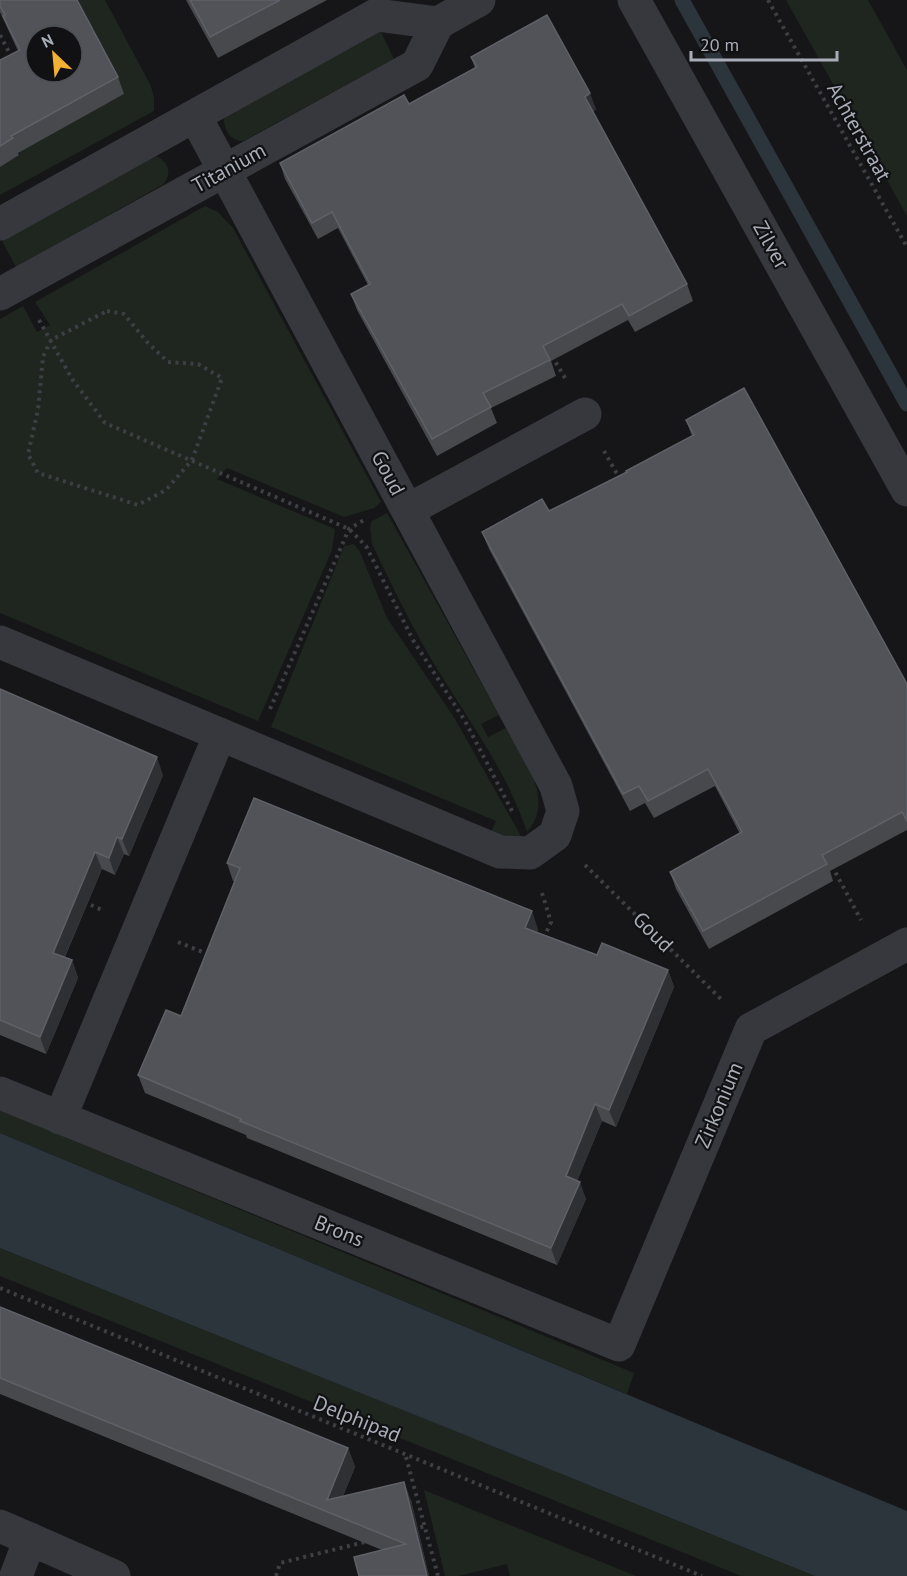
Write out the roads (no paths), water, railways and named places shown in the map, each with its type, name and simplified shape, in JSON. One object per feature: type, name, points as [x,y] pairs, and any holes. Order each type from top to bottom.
[{"type":"street","points":[[0,224],[376,15],[438,23],[479,0]]},
{"type":"street","name":"Zilver","points":[[634,0],[907,490]]},
{"type":"street","name":"Titanium","points":[[0,294],[417,65],[438,23]]},
{"type":"street","name":"Goud","points":[[195,116],[556,786],[563,811],[543,844],[500,852],[220,734]]},
{"type":"street","points":[[405,504],[585,414]]},
{"type":"street","points":[[0,642],[220,734],[60,1118]]},
{"type":"street","name":"Zirkonium","points":[[619,1345],[751,1029],[894,951]]},
{"type":"street","name":"Brons","points":[[0,1093],[619,1345]]},
{"type":"street","points":[[0,1526],[30,1539],[72,1567],[114,1576]]},
{"type":"street","points":[[16,1576],[30,1539]]},
{"type":"waterway","points":[[682,0],[907,404]]}]
